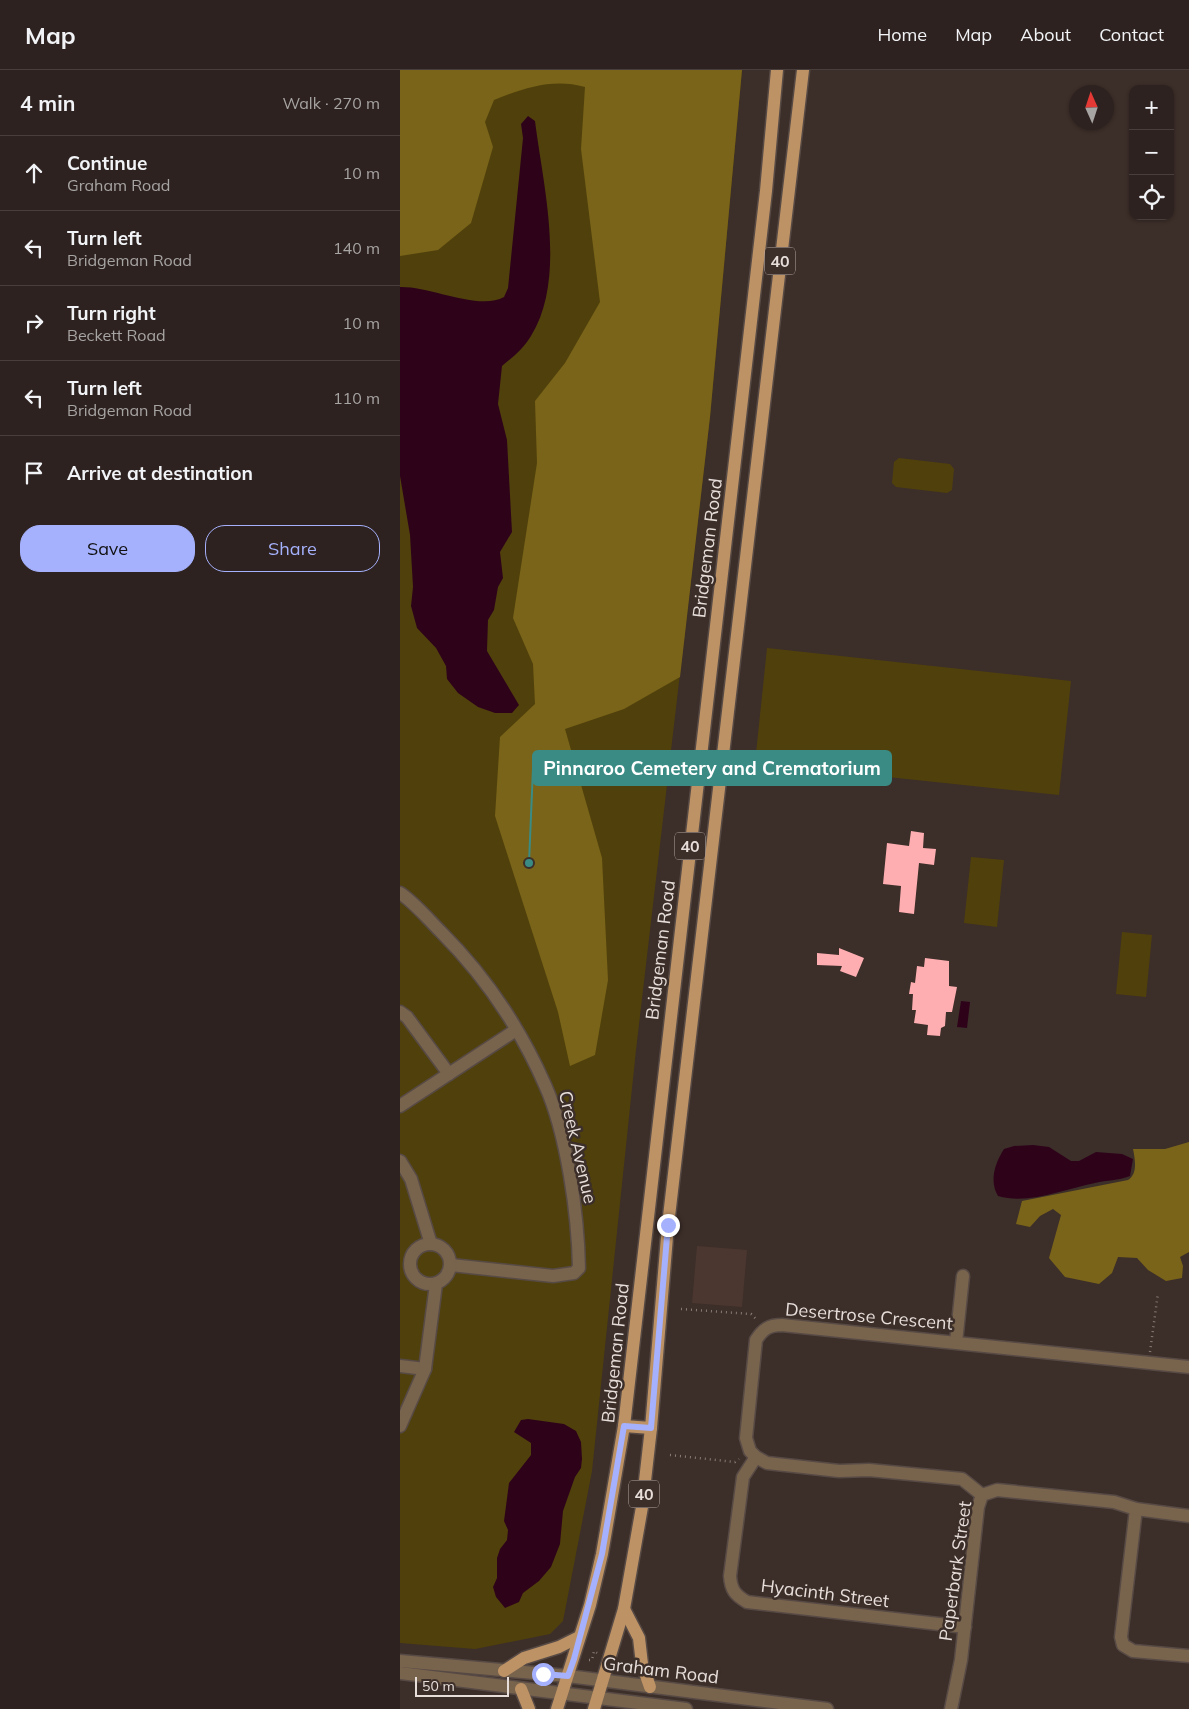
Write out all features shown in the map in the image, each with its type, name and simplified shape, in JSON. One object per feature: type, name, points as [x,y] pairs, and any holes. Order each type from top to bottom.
[{"type":"main road","name":"Bridgeman Road","points":[[557,1709],[590,1605],[602,1554],[624,1426],[766,191],[777,70]]},
{"type":"main road","name":"40","points":[[596,1704],[624,1609],[638,1535],[651,1428],[668,1225],[803,70]]},
{"type":"main road","points":[[766,191],[788,193]]},
{"type":"main road","points":[[624,1426],[651,1428]]},
{"type":"main road","points":[[624,1609],[639,1638],[642,1664],[650,1686]]},
{"type":"main road","points":[[504,1671],[524,1658],[566,1645],[579,1637]]},
{"type":"main road","points":[[521,1689],[528,1709]]},
{"type":"street","name":"Creek Avenue","points":[[400,893],[460,951],[502,1003],[546,1086],[563,1142],[578,1231],[579,1268],[574,1273],[553,1276],[451,1265]]},
{"type":"street","points":[[400,1012],[407,1017],[449,1074]]},
{"type":"street","points":[[400,1106],[516,1030]]},
{"type":"street","points":[[400,1161],[411,1179],[431,1244]]},
{"type":"street","points":[[431,1244],[441,1247],[446,1252],[451,1265],[448,1275],[436,1284],[429,1285],[417,1280],[405,1260],[418,1248],[431,1244]]},
{"type":"street","points":[[956,1342],[963,1276]]},
{"type":"street","points":[[400,1426],[425,1368],[436,1284]]},
{"type":"street","name":"Desertrose Crescent","points":[[753,1454],[746,1438],[756,1340],[765,1328],[772,1325],[956,1342],[1189,1367]]},
{"type":"street","points":[[400,1366],[425,1368]]},
{"type":"street","points":[[753,1454],[767,1463],[839,1471],[869,1470],[962,1479],[982,1495]]},
{"type":"street","name":"Hyacinth Street","points":[[753,1454],[742,1477],[730,1576],[731,1588],[737,1596],[747,1602],[965,1627]]},
{"type":"street","name":"Paperbark Street","points":[[951,1709],[965,1627],[978,1508],[982,1495],[997,1490],[1114,1502],[1136,1509],[1189,1516]]},
{"type":"street","points":[[1136,1509],[1121,1637],[1123,1645],[1133,1650],[1189,1656]]},
{"type":"street","name":"Graham Road","points":[[400,1661],[568,1676],[827,1709]]},
{"type":"street","name":"Graham Road","points":[[400,1673],[562,1693],[596,1704],[686,1709]]},
{"type":"path","points":[[1148,1364],[1158,1293]]},
{"type":"path","points":[[681,1309],[751,1314],[765,1328]]},
{"type":"path","points":[[670,1455],[735,1462],[753,1454]]},
{"type":"path","points":[[589,1660],[592,1660],[594,1651],[597,1653]]},
{"type":"shaded area","points":[[400,70],[742,70],[710,417],[636,1050],[592,1471],[563,1621],[550,1634],[475,1649],[400,1643]]},
{"type":"shaded area","points":[[400,70],[742,70],[710,417],[680,677],[624,709],[565,729],[602,858],[608,980],[595,1055],[570,1066],[558,1012],[495,816],[500,737],[535,704],[533,664],[513,618],[537,463],[535,401],[565,363],[600,302],[581,149],[585,87],[573,84],[550,84],[528,88],[494,100],[485,122],[493,147],[471,223],[438,250],[400,256]]},
{"type":"shaded area","points":[[528,116],[535,121],[547,202],[550,259],[548,287],[542,313],[528,340],[502,366],[498,404],[507,440],[512,532],[500,552],[503,578],[498,587],[494,610],[488,620],[487,651],[519,705],[512,713],[495,713],[478,707],[458,693],[447,679],[446,666],[436,648],[417,628],[411,606],[413,587],[410,535],[400,476],[400,287],[425,290],[468,300],[494,301],[504,297],[508,288],[523,138],[521,124]]},
{"type":"shaded area","points":[[899,458],[950,464],[954,469],[952,490],[947,493],[896,487],[892,483],[894,462]]},
{"type":"shaded area","points":[[767,648],[1071,681],[1059,795],[755,763]]},
{"type":"shaded area","points":[[971,857],[1004,860],[997,927],[964,923]]},
{"type":"shaded area","points":[[1122,932],[1152,935],[1146,997],[1116,994]]},
{"type":"shaded area","points":[[961,1001],[970,1002],[967,1028],[957,1027]]},
{"type":"shaded area","points":[[1189,1142],[1189,1252],[1180,1257],[1183,1266],[1182,1278],[1166,1281],[1148,1270],[1137,1258],[1118,1257],[1112,1273],[1099,1284],[1065,1277],[1049,1258],[1061,1215],[1053,1209],[1040,1216],[1030,1227],[1016,1224],[1022,1201],[1128,1180],[1135,1170],[1133,1149],[1165,1149]]},
{"type":"shaded area","points":[[1033,1145],[1049,1147],[1071,1161],[1079,1161],[1096,1152],[1122,1154],[1133,1159],[1130,1176],[1022,1199],[998,1196],[994,1184],[994,1172],[1004,1149],[1014,1146]]},
{"type":"shaded area","points":[[697,1246],[747,1250],[742,1307],[692,1303]]},
{"type":"shaded area","points":[[528,1419],[564,1424],[576,1431],[581,1442],[581,1468],[575,1477],[563,1511],[560,1544],[551,1567],[539,1581],[523,1593],[519,1602],[505,1608],[496,1597],[493,1587],[497,1578],[497,1558],[500,1549],[507,1540],[508,1530],[504,1521],[509,1483],[531,1455],[531,1443],[514,1432],[521,1420]]},
{"type":"building","points":[[911,831],[924,833],[923,848],[936,849],[934,865],[919,863],[914,914],[899,912],[901,886],[883,884],[887,843],[909,846]]},
{"type":"building","points":[[839,948],[864,958],[856,977],[840,971],[842,966],[817,965],[817,953],[839,955]]},
{"type":"building","points":[[925,958],[949,961],[949,986],[957,987],[952,1012],[946,1012],[945,1026],[941,1028],[940,1036],[927,1035],[928,1025],[914,1023],[916,1010],[912,1010],[913,994],[909,994],[911,982],[915,983],[917,966],[924,967]]},
{"type":"place","name":"Pinnaroo Cemetery and Crematorium","points":[[529,863]]},
{"type":"route","points":[[543,1674],[568,1676],[574,1659],[590,1605],[602,1554],[624,1426],[651,1428],[668,1225]]}]
